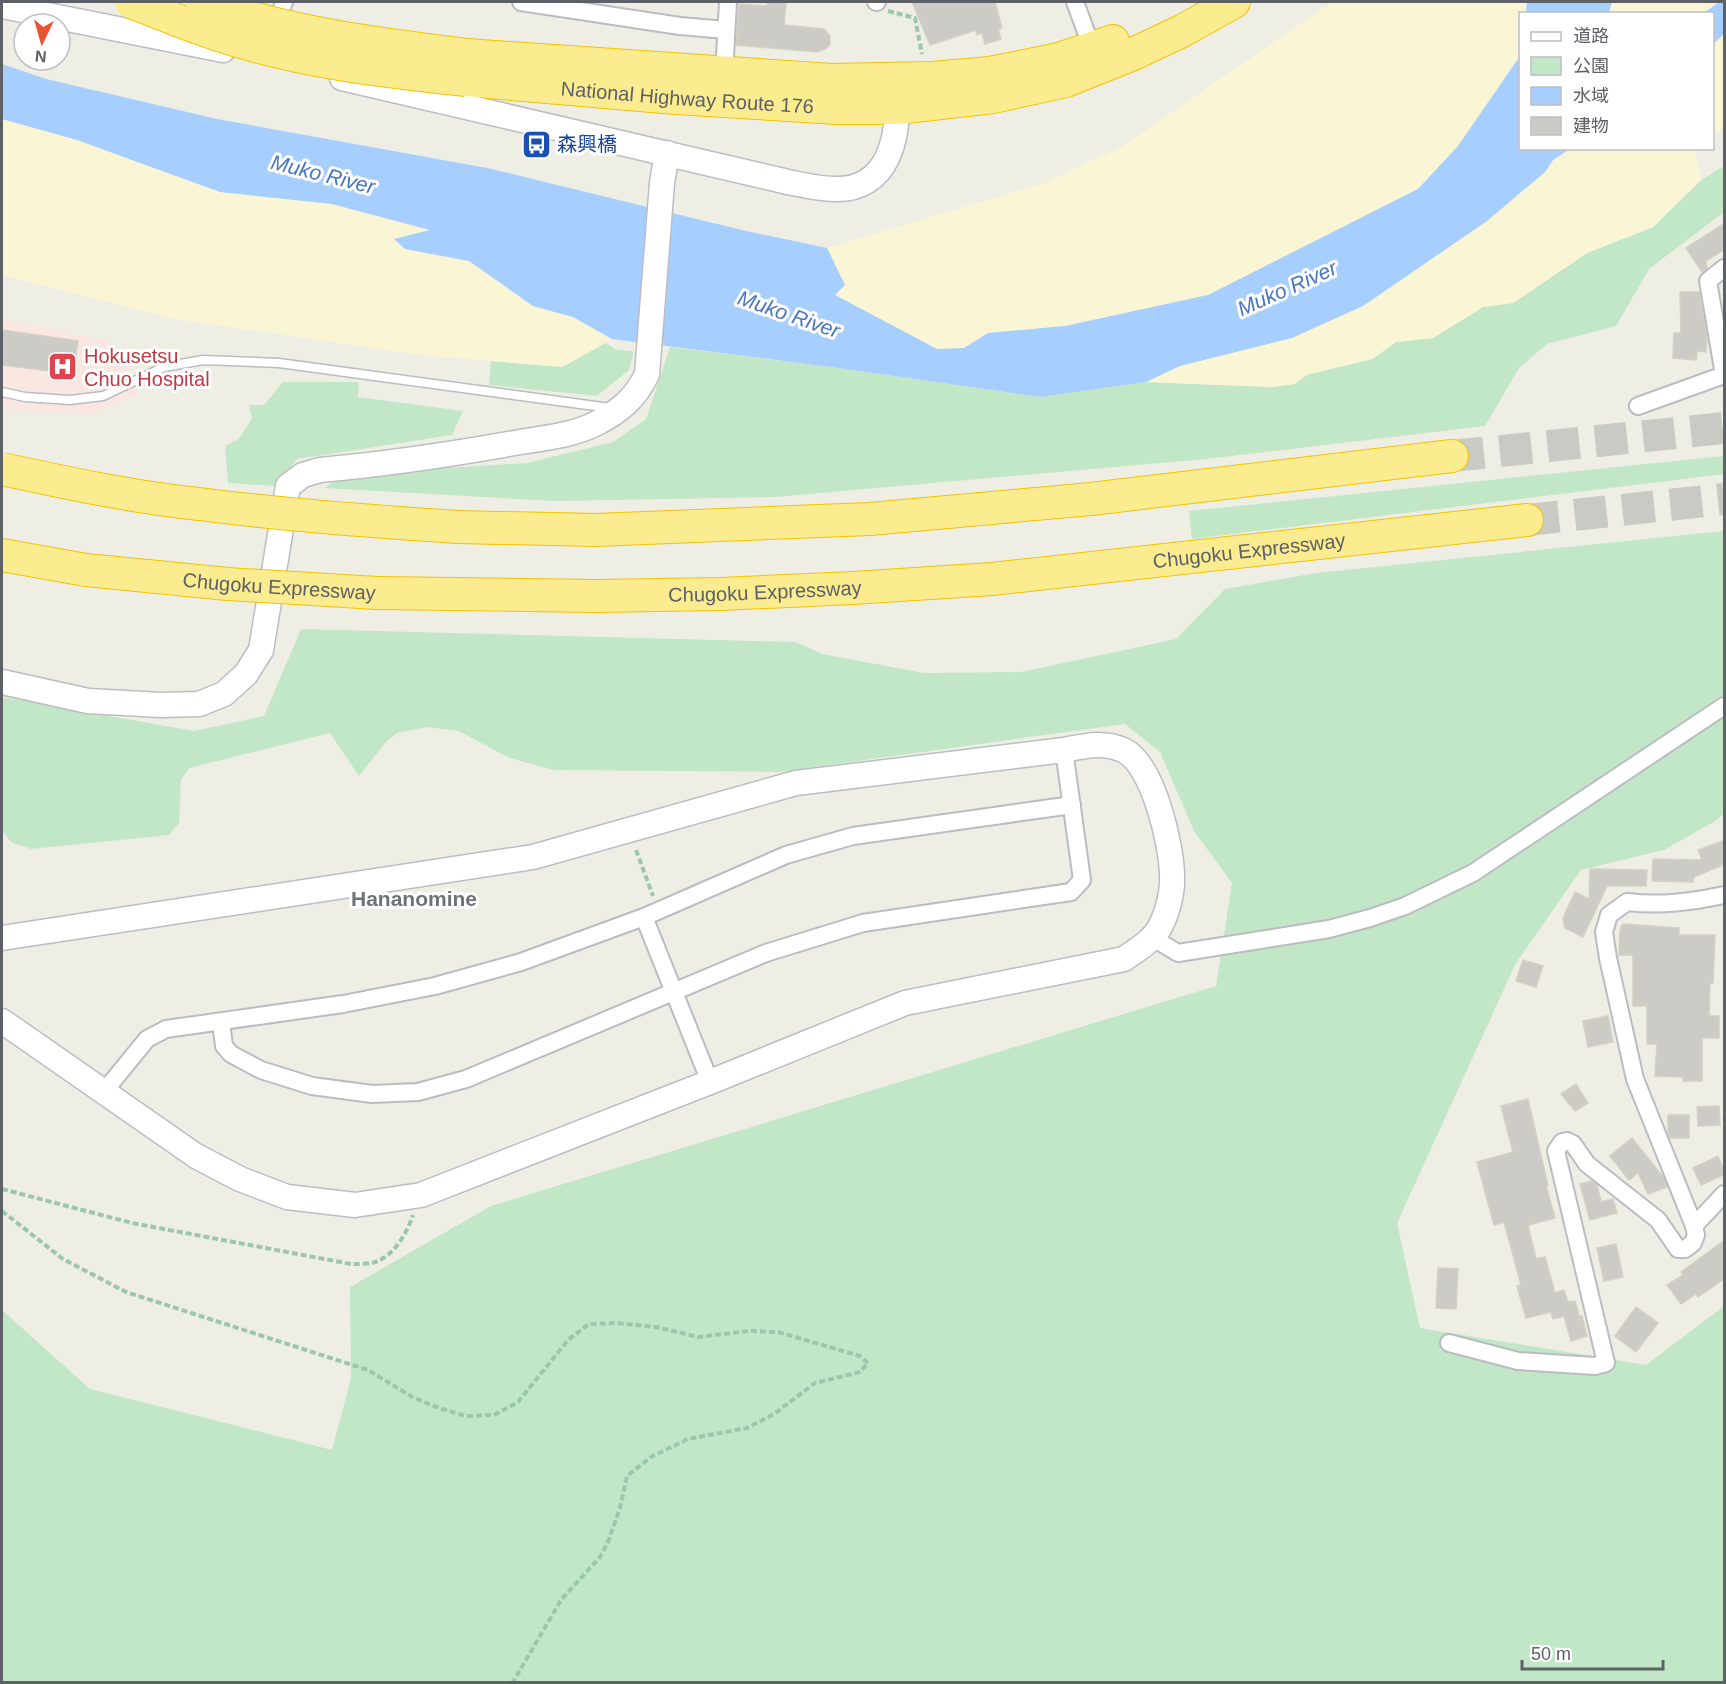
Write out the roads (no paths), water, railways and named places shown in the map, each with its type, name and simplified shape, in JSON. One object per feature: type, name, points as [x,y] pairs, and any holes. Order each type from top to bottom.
[{"type":"highway","name":"National Highway Route 176","points":[[131,2],[214,34],[292,55],[381,71],[466,67],[724,74],[831,80],[896,93],[993,97],[1066,81],[1141,51],[1234,2]]},
{"type":"highway","name":"National Highway Route 176","points":[[202,2],[298,29],[385,45],[466,67],[675,98],[837,108],[896,93],[1059,59],[1126,36],[1191,2]]},
{"type":"highway","points":[[2,469],[74,484],[196,504],[321,517],[457,527],[596,530],[725,527],[870,519],[1091,499],[1452,456]]},
{"type":"highway","name":"Chugoku Expressway","points":[[2,555],[86,570],[228,584],[376,593],[596,596],[721,594],[992,579],[1527,520]]},
{"type":"street","points":[[264,60],[284,2]]},
{"type":"street","points":[[521,2],[680,26],[726,30]]},
{"type":"street","points":[[724,74],[728,2]]},
{"type":"street","points":[[1075,2],[1092,48]]},
{"type":"street","points":[[2,6],[195,43],[797,184],[836,189],[854,187],[876,175],[886,161],[894,142],[896,93]]},
{"type":"street","points":[[2,682],[88,701],[161,705],[199,704],[224,694],[246,674],[261,650],[288,486],[303,475],[320,470],[482,449],[564,434],[594,425],[619,410],[640,390],[646,374],[662,183],[667,153]]},
{"type":"street","points":[[1638,406],[1724,375],[1708,281],[1725,268]]},
{"type":"street","points":[[1153,938],[1178,953],[1329,929],[1405,906],[1473,873],[1725,706]]},
{"type":"street","points":[[2,938],[533,857],[796,783],[1065,750],[1098,743],[1125,750],[1143,770],[1152,787],[1168,843],[1173,877],[1170,900],[1162,923],[1153,938],[1124,959],[905,1003],[421,1195],[355,1205],[287,1197],[240,1179],[196,1156],[2,1021]]},
{"type":"street","points":[[221,1022],[224,1046],[231,1054],[261,1070],[312,1086],[372,1094],[417,1092],[466,1079],[766,953],[863,922],[1071,892],[1082,880],[1065,750]]},
{"type":"street","points":[[103,1093],[147,1039],[166,1029],[343,1004],[435,986],[521,962],[644,917],[786,855],[853,836],[1072,805]]},
{"type":"street","points":[[1449,1343],[1518,1361],[1595,1366],[1606,1363],[1556,1151],[1562,1142],[1567,1141],[1573,1144],[1587,1164],[1658,1220],[1678,1249],[1685,1249],[1694,1243],[1696,1235],[1694,1226],[1635,1078],[1604,932],[1609,915],[1627,902],[1654,905],[1689,903],[1725,895]]},
{"type":"street","points":[[644,917],[710,1082]]},
{"type":"street","points":[[1694,1226],[1725,1194]]},
{"type":"lane","points":[[2,392],[25,397],[70,400],[103,396],[164,367],[203,360],[279,363],[619,410]]},
{"type":"water","points":[[1527,2],[1612,2],[1609,12],[1526,12]]},
{"type":"water","points":[[1719,2],[1724,2],[1724,34],[1714,43],[1714,12],[1705,12]]},
{"type":"water","name":"Muko River","points":[[1519,57],[1519,150],[1568,150],[1553,160],[1545,172],[1487,221],[1363,306],[1292,338],[1180,366],[1146,382],[1041,397],[612,339],[573,317],[533,306],[469,261],[405,249],[394,239],[430,230],[332,204],[220,192],[77,140],[2,119],[2,64],[12,67],[12,72],[25,72],[46,79],[217,119],[487,168],[746,231],[827,248],[845,285],[835,295],[937,349],[964,348],[988,333],[1065,326],[1208,295],[1418,189],[1458,146]]},
{"type":"tunnel","points":[[1452,456],[1724,428]]},
{"type":"tunnel","points":[[1527,520],[1724,499]]},
{"type":"place","name":"森興橋","points":[[536,144]]},
{"type":"place","name":"Hokusetsu Chuo Hospital","points":[[63,367]]},
{"type":"district","name":"Hananomine","points":[[414,898]]}]
